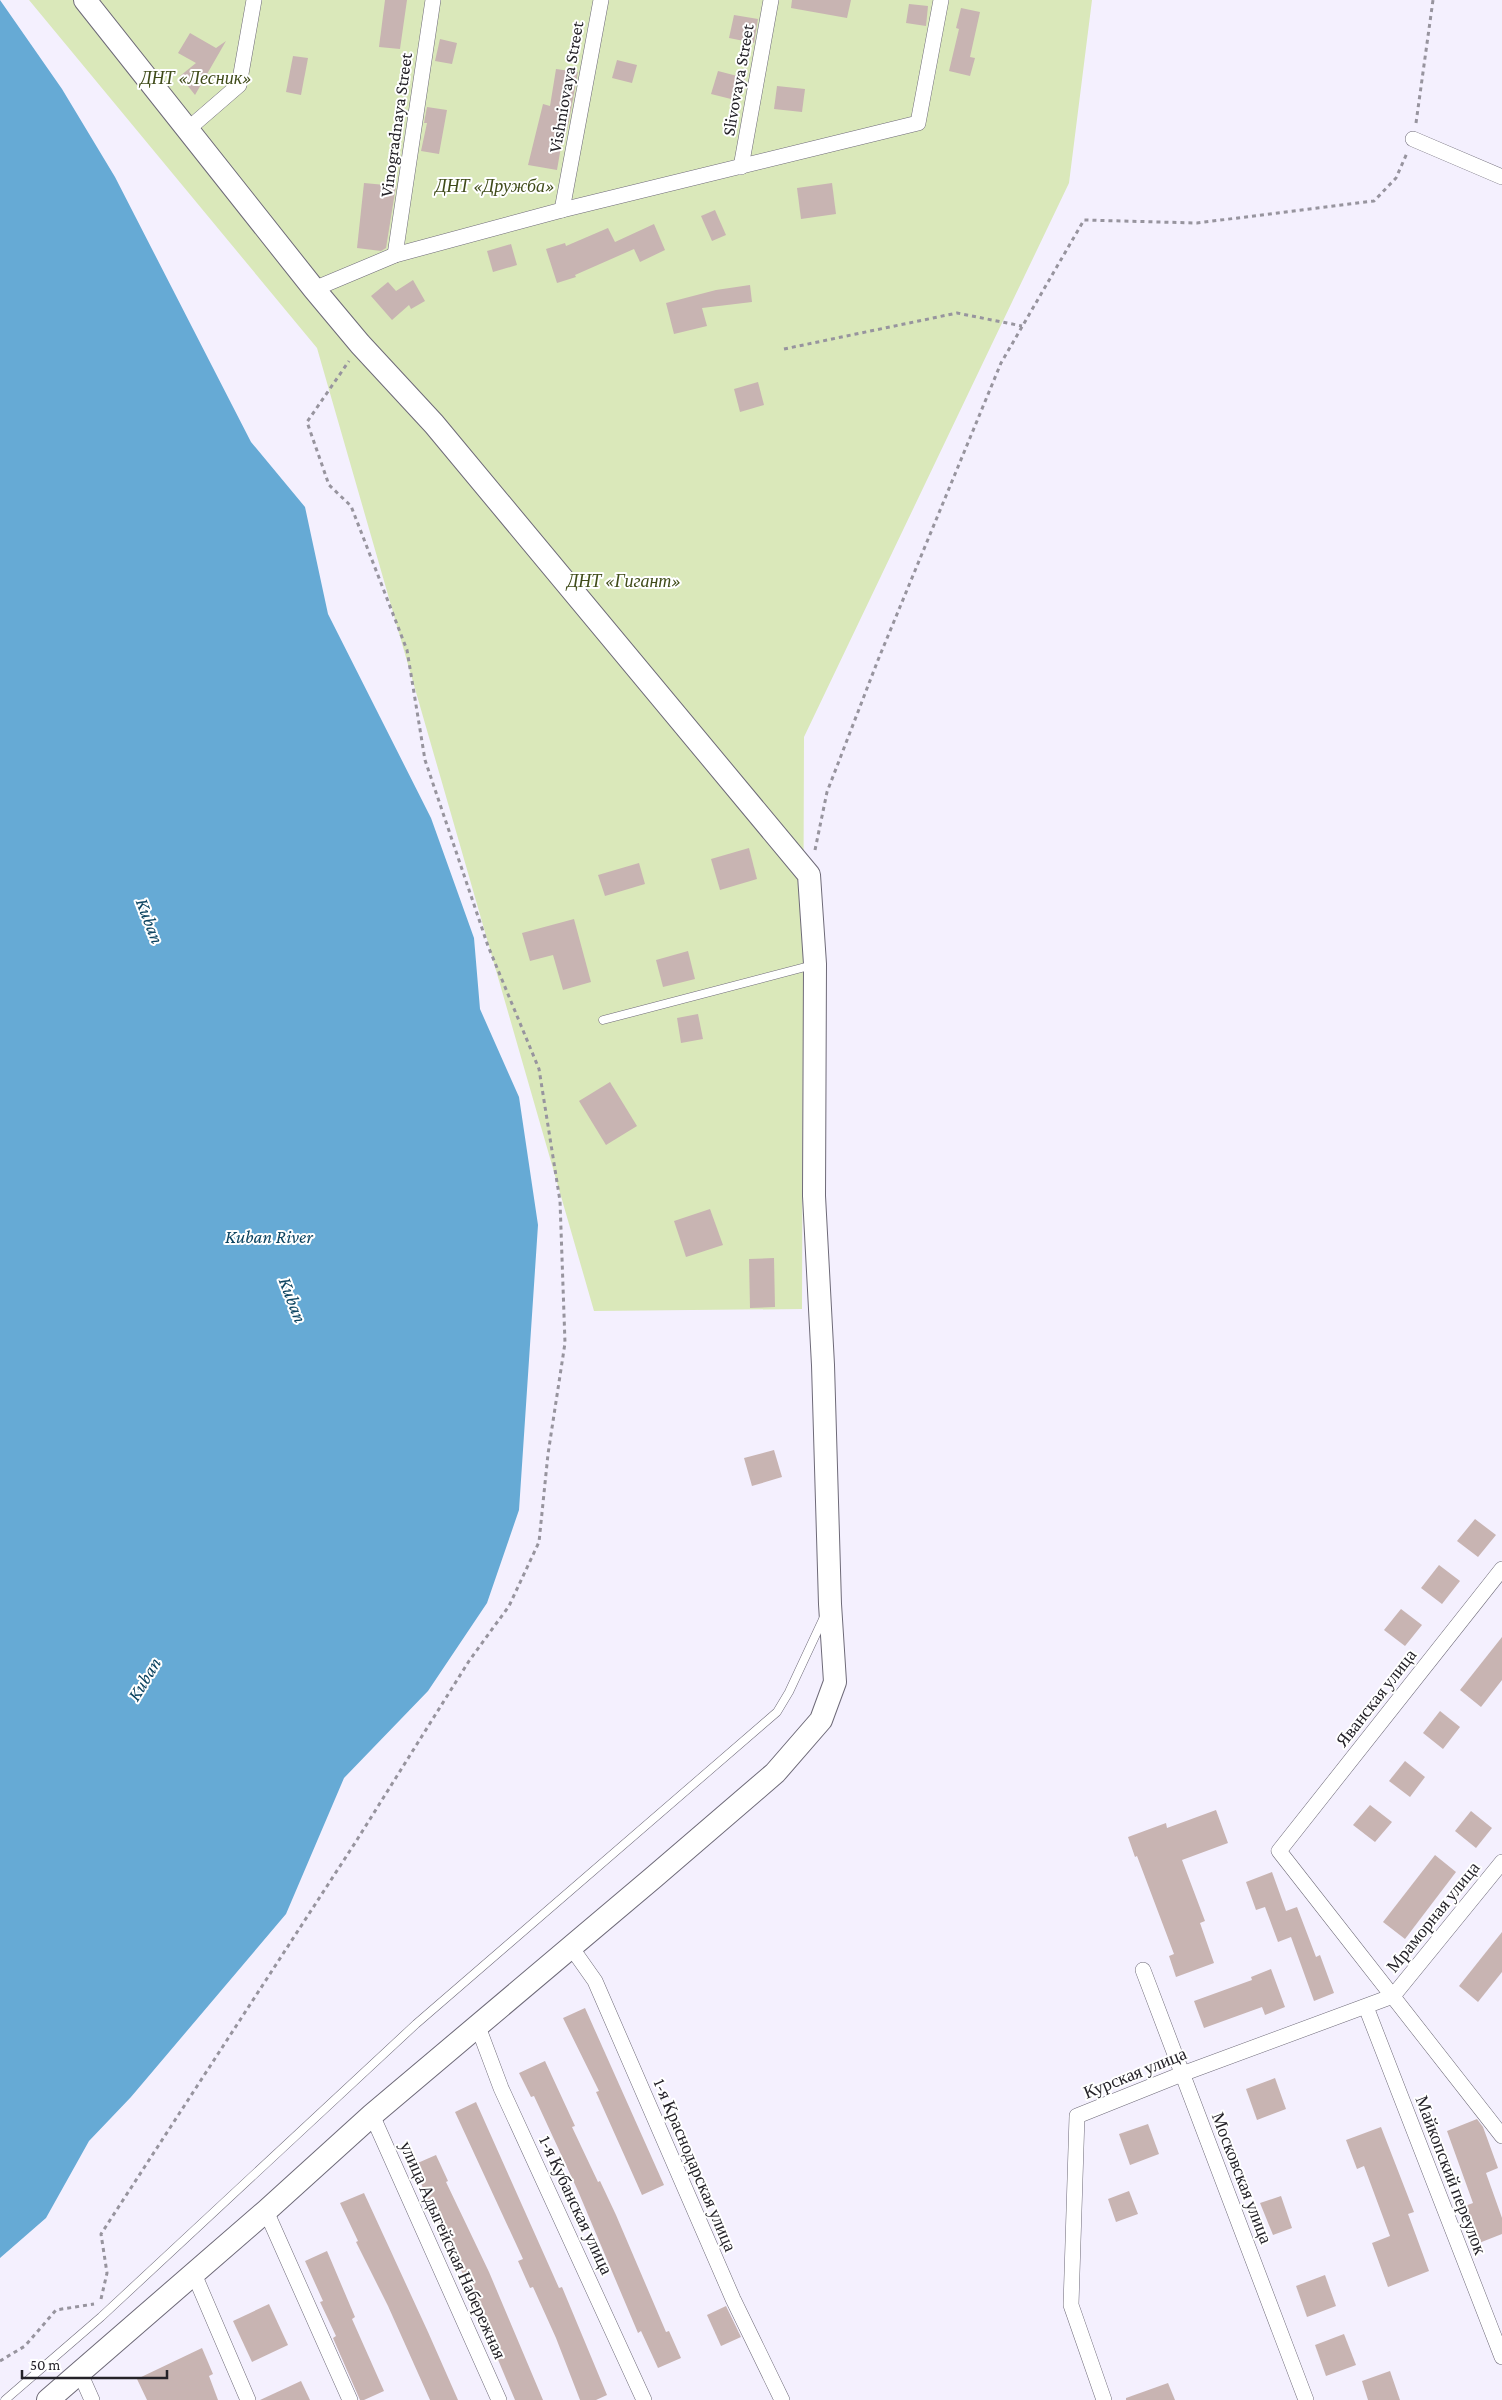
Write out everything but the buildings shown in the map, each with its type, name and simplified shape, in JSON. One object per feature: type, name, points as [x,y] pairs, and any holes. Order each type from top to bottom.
[{"type":"street","points":[[48,2400],[266,2211],[372,2114],[477,2024],[572,1947],[775,1773],[820,1720],[835,1682],[830,1604],[823,1375],[814,1196],[815,964],[809,875],[434,424],[360,344],[314,289],[85,0]]},
{"type":"street","points":[[187,130],[238,85],[254,0]]},
{"type":"street","name":"Vinogradnaya Street","points":[[395,255],[433,0]]},
{"type":"street","name":"Vishniovaya Street","points":[[562,210],[600,0]]},
{"type":"street","name":"Slivovaya Street","points":[[741,167],[771,0]]},
{"type":"street","points":[[314,289],[395,255],[562,210],[918,123],[941,0]]},
{"type":"street","points":[[1413,139],[1502,177]]},
{"type":"street","name":"Яванская улица","points":[[1393,1996],[1280,1851],[1502,1569]]},
{"type":"street","name":"Мраморная улица","points":[[1393,1996],[1502,1862]]},
{"type":"street","name":"1-я Краснодарская улица","points":[[572,1947],[595,1981],[733,2299],[782,2400]]},
{"type":"street","name":"Московская улица","points":[[1144,1970],[1306,2400]]},
{"type":"street","points":[[1393,1996],[1502,2136]]},
{"type":"street","name":"Курская улица","points":[[1104,2400],[1071,2305],[1077,2116],[1182,2074],[1393,1996]]},
{"type":"street","name":"Майкопский переулок","points":[[1366,2007],[1502,2357]]},
{"type":"street","name":"1-я Кубанская улица","points":[[477,2024],[502,2088],[644,2400]]},
{"type":"street","name":"улица Адыгейская Набережная","points":[[372,2114],[499,2400]]},
{"type":"street","points":[[266,2211],[350,2400]]},
{"type":"street","points":[[194,2274],[248,2400]]},
{"type":"street","points":[[80,2373],[92,2400]]},
{"type":"lane","points":[[603,1020],[815,964]]},
{"type":"lane","points":[[5,2400],[101,2317],[416,2024],[777,1712],[789,1692],[830,1604]]},
{"type":"path","points":[[809,875],[827,792],[882,651],[1001,362],[1084,220],[1197,223],[1374,201],[1396,178],[1413,139],[1433,0]]},
{"type":"path","points":[[784,348],[957,313],[1022,326]]},
{"type":"path","points":[[0,2361],[25,2346],[56,2310],[100,2303],[108,2273],[101,2234],[355,1843],[469,1661],[509,1606],[539,1542],[548,1454],[565,1343],[560,1201],[539,1069],[488,946],[425,760],[407,650],[351,506],[329,485],[307,422],[360,344]]},
{"type":"green space","points":[[29,0],[1092,0],[1069,183],[804,737],[802,1309],[594,1311],[317,348]]},
{"type":"water","name":"Kuban River","points":[[0,0],[62,89],[115,177],[251,442],[305,507],[328,614],[431,818],[474,938],[480,1009],[519,1097],[538,1225],[519,1510],[487,1603],[428,1691],[344,1778],[286,1914],[131,2097],[89,2141],[46,2218],[0,2258]]},
{"type":"park label","name":"ДНТ «Лесник»","points":[[196,78]]},
{"type":"park label","name":"ДНТ «Дружба»","points":[[495,186]]},
{"type":"park label","name":"ДНТ «Гигант»","points":[[624,581]]},
{"type":"water label","name":"Kuban","points":[[150,921]]},
{"type":"water label","name":"Kuban","points":[[293,1300]]},
{"type":"water label","name":"Kuban","points":[[144,1679]]}]
